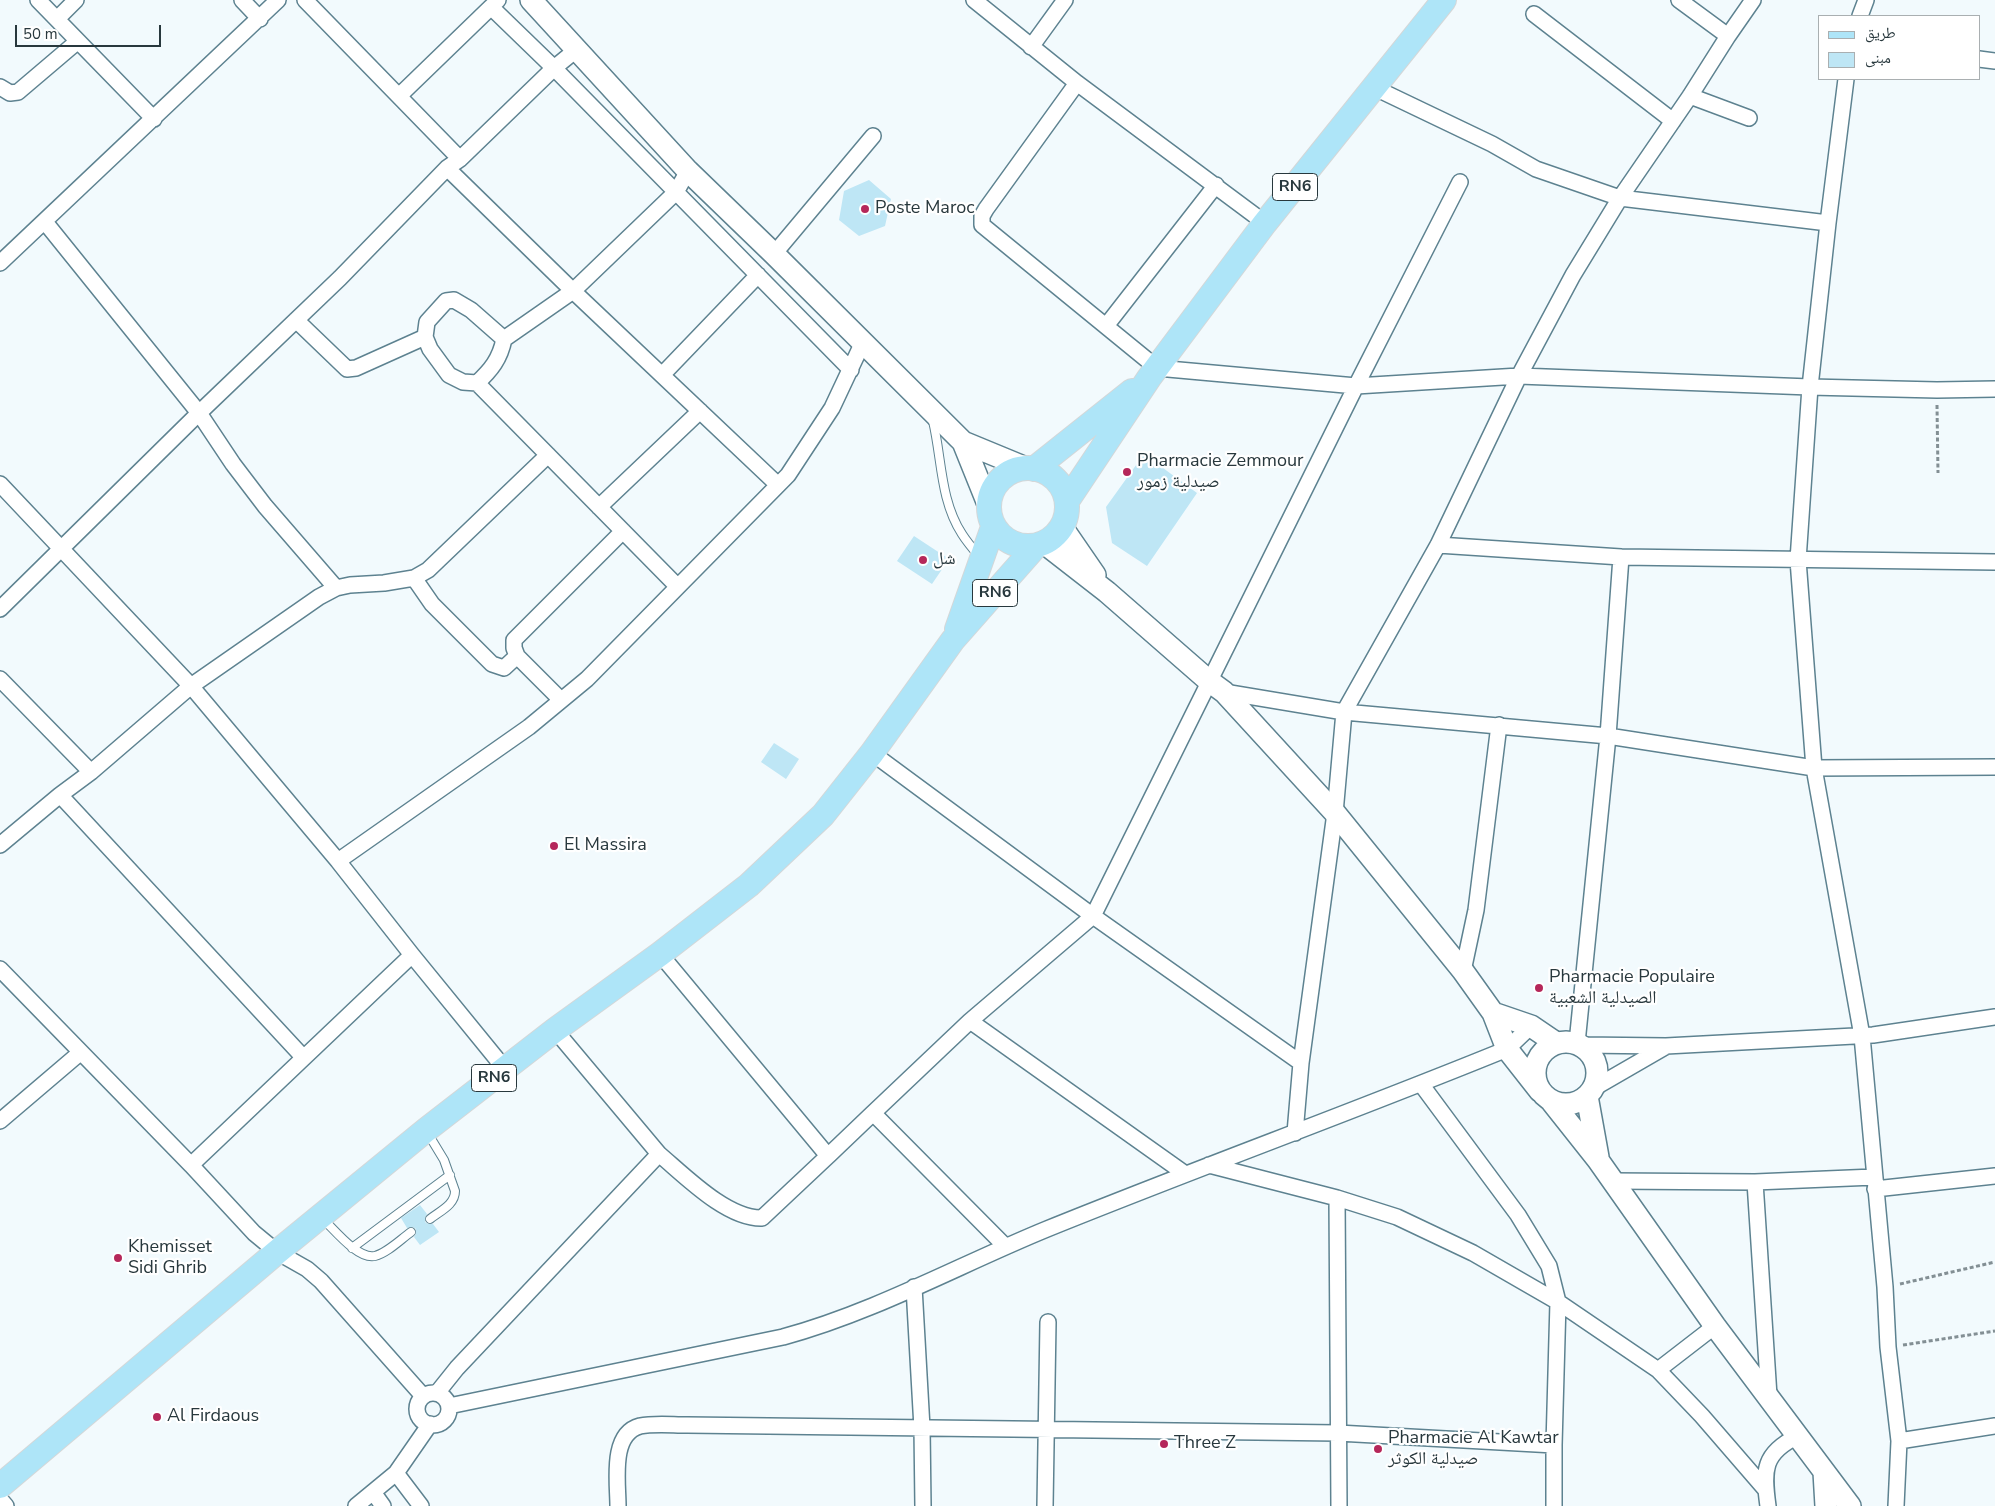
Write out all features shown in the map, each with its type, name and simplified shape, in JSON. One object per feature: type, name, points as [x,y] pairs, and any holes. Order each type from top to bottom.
[{"type":"main road","points":[[531,0],[688,171],[963,442],[988,504],[989,516],[993,527],[1001,537],[1012,544],[1024,547],[1040,545],[1107,592],[1216,687],[1335,813],[1463,971],[1493,1013],[1507,1049],[1598,1160],[1715,1326],[1850,1506]]},
{"type":"main road","name":"RN6","points":[[0,1486],[277,1252],[426,1130],[555,1030],[660,954],[749,885],[822,815],[872,753],[953,640],[1040,545],[1054,536],[1062,527],[1066,516],[1067,501],[1153,373],[1265,224],[1444,0]]},
{"type":"main road","name":"RN6","points":[[988,504],[996,483],[1004,475],[1015,470],[1030,468],[1153,373]]},
{"type":"main road","points":[[963,442],[1030,468],[1046,472],[1063,489],[1067,501]]},
{"type":"main road","name":"RN6","points":[[953,640],[993,527]]},
{"type":"main road","points":[[1062,527],[1107,592]]},
{"type":"main road","points":[[1493,1013],[1531,1026],[1556,1043]]},
{"type":"main road","points":[[1591,1092],[1577,1103],[1564,1104],[1546,1096],[1535,1074],[1538,1057],[1546,1048],[1556,1043],[1567,1041],[1579,1044],[1590,1053],[1596,1064],[1597,1076],[1591,1092],[1598,1160]]},
{"type":"main road","points":[[1824,1472],[1826,1506]]},
{"type":"street","points":[[38,0],[154,119]]},
{"type":"street","points":[[57,19],[76,0]]},
{"type":"street","points":[[242,0],[260,18]]},
{"type":"street","points":[[0,263],[278,0]]},
{"type":"street","points":[[305,0],[399,96],[454,163],[573,291],[778,485]]},
{"type":"street","points":[[974,0],[1077,83],[1216,185],[1265,224]]},
{"type":"street","points":[[1031,47],[1065,0]]},
{"type":"street","points":[[1679,0],[1728,36]]},
{"type":"street","points":[[1295,1133],[1301,1064],[1335,813],[1344,712],[1438,545],[1519,376],[1573,275],[1620,198],[1754,0]]},
{"type":"street","points":[[1860,15],[1866,0]]},
{"type":"street","points":[[399,96],[495,4],[554,68],[851,370]]},
{"type":"street","points":[[1534,14],[1673,121]]},
{"type":"street","points":[[0,87],[10,93],[18,92],[78,41]]},
{"type":"street","points":[[0,609],[199,412],[340,278],[454,163],[554,68],[576,50]]},
{"type":"street","points":[[1980,59],[1995,61]]},
{"type":"street","points":[[1846,80],[1810,387],[1798,560],[1814,768],[1862,1036],[1885,1287],[1888,1347],[1899,1441],[1896,1506]]},
{"type":"street","points":[[1077,83],[982,216],[982,224],[1106,326],[1153,373],[1356,386],[1519,376],[1810,387],[1937,390],[1995,389]]},
{"type":"street","points":[[1375,88],[1492,144],[1536,169],[1620,198],[1828,223]]},
{"type":"street","points":[[1690,96],[1749,118]]},
{"type":"street","points":[[774,254],[874,136]]},
{"type":"street","points":[[477,384],[494,367],[502,352],[504,339],[573,291],[676,192],[688,171]]},
{"type":"street","points":[[555,1030],[659,1154],[695,1185],[737,1214],[750,1218],[762,1218],[970,1021],[1093,916],[1216,687],[1356,386],[1460,182]]},
{"type":"street","points":[[1106,326],[1216,185]]},
{"type":"street","points":[[45,222],[199,412],[233,464],[265,506],[336,588]]},
{"type":"street","points":[[662,375],[758,276]]},
{"type":"street","points":[[504,339],[471,310],[454,300],[446,301],[427,322],[425,337],[430,349],[449,376],[463,382],[477,384],[677,586]]},
{"type":"street","points":[[296,320],[347,370],[356,368],[425,337]]},
{"type":"street","points":[[338,861],[529,727],[587,679],[788,475],[832,408],[863,342]]},
{"type":"street","points":[[599,507],[700,412]]},
{"type":"street","points":[[0,845],[91,772],[191,686],[320,597],[336,588],[414,578],[428,570],[548,455]]},
{"type":"street","points":[[0,484],[191,686],[338,861],[505,1069]]},
{"type":"street","points":[[561,700],[517,656],[514,640],[623,530]]},
{"type":"street","points":[[1438,545],[1621,557],[1995,562]]},
{"type":"street","points":[[1621,557],[1608,736],[1579,1044],[1666,1046],[1862,1036],[1995,1017]]},
{"type":"street","points":[[414,578],[432,604],[492,664],[504,668],[517,656]]},
{"type":"street","points":[[0,679],[91,772]]},
{"type":"street","points":[[1216,687],[1344,712],[1608,736],[1814,768],[1995,766]]},
{"type":"street","points":[[1463,971],[1476,910],[1499,725]]},
{"type":"street","points":[[872,753],[1093,916],[1301,1064]]},
{"type":"street","points":[[60,795],[303,1057]]},
{"type":"street","points":[[660,954],[828,1156]]},
{"type":"street","points":[[191,1165],[412,955]]},
{"type":"street","points":[[0,969],[191,1165],[254,1233],[277,1252],[307,1269],[321,1281],[430,1395],[447,1400],[449,1406],[448,1414],[444,1420],[437,1424],[430,1424],[423,1421],[419,1416],[417,1409],[419,1402],[430,1395],[457,1368],[659,1154]]},
{"type":"street","points":[[970,1021],[1184,1173]]},
{"type":"street","points":[[449,1406],[782,1337],[820,1327],[853,1315],[1005,1246],[1184,1173],[1209,1166],[1295,1133],[1507,1049],[1531,1026]]},
{"type":"street","points":[[1591,1092],[1666,1046]]},
{"type":"street","points":[[0,1122],[81,1052]]},
{"type":"street","points":[[1421,1084],[1533,1238],[1549,1266],[1558,1302],[1554,1506]]},
{"type":"street","points":[[873,1113],[1005,1246]]},
{"type":"street","points":[[1209,1166],[1337,1198],[1397,1217],[1473,1253],[1558,1302],[1658,1370],[1702,1416],[1766,1490]]},
{"type":"street","points":[[1612,1181],[1874,1183],[1995,1176]]},
{"type":"street","points":[[1755,1182],[1769,1396]]},
{"type":"street","points":[[1337,1198],[1339,1506]]},
{"type":"street","points":[[914,1287],[922,1428],[924,1506]]},
{"type":"street","points":[[1045,1506],[1048,1322]]},
{"type":"street","points":[[1658,1370],[1715,1326]]},
{"type":"street","points":[[356,1506],[396,1474],[430,1424]]},
{"type":"street","points":[[618,1506],[619,1449],[627,1434],[634,1428],[642,1426],[1338,1433],[1554,1445]]},
{"type":"street","points":[[1899,1441],[1995,1426]]},
{"type":"street","points":[[1768,1506],[1765,1473],[1771,1456],[1783,1444],[1798,1436]]},
{"type":"street","points":[[396,1474],[413,1503]]},
{"type":"street","points":[[373,1492],[382,1506]]},
{"type":"street","points":[[0,1499],[6,1506]]},
{"type":"lane","points":[[929,407],[939,445],[942,480],[950,510],[962,534],[982,560]]},
{"type":"lane","points":[[426,1130],[440,1153],[455,1191],[453,1200],[430,1219]]},
{"type":"lane","points":[[352,1248],[450,1175]]},
{"type":"lane","points":[[321,1217],[352,1248],[363,1255],[375,1256],[411,1232]]},
{"type":"path","points":[[1937,390],[1938,473]]},
{"type":"path","points":[[1885,1287],[1995,1262]]},
{"type":"path","points":[[1888,1347],[1995,1331]]},
{"type":"building","name":"Poste Maroc","points":[[869,180],[891,199],[885,226],[859,236],[839,220],[844,191]]},
{"type":"building","points":[[1144,454],[1197,493],[1147,566],[1112,543],[1106,507]]},
{"type":"building","name":"شل","points":[[914,536],[949,559],[932,584],[897,561]]},
{"type":"building","points":[[774,743],[799,759],[786,779],[761,762]]},
{"type":"building","points":[[420,1205],[427,1214],[425,1222],[433,1224],[439,1232],[420,1245],[414,1237],[416,1229],[413,1227],[407,1228],[401,1218]]},
{"type":"place","name":"Poste Maroc","points":[[865,209]]},
{"type":"place","name":"Pharmacie Zemmour صيدلية زمور","points":[[1127,472]]},
{"type":"place","name":"شل","points":[[923,560]]},
{"type":"place","name":"El Massira","points":[[554,846]]},
{"type":"place","name":"Pharmacie Populaire الصيدلية الشعبية","points":[[1539,988]]},
{"type":"place","name":"Khemisset Sidi Ghrib","points":[[118,1258]]},
{"type":"place","name":"Al Firdaous","points":[[157,1417]]},
{"type":"place","name":"Three Z","points":[[1164,1444]]},
{"type":"place","name":"Pharmacie Al Kawtar صيدلية الكوثر","points":[[1378,1449]]}]
